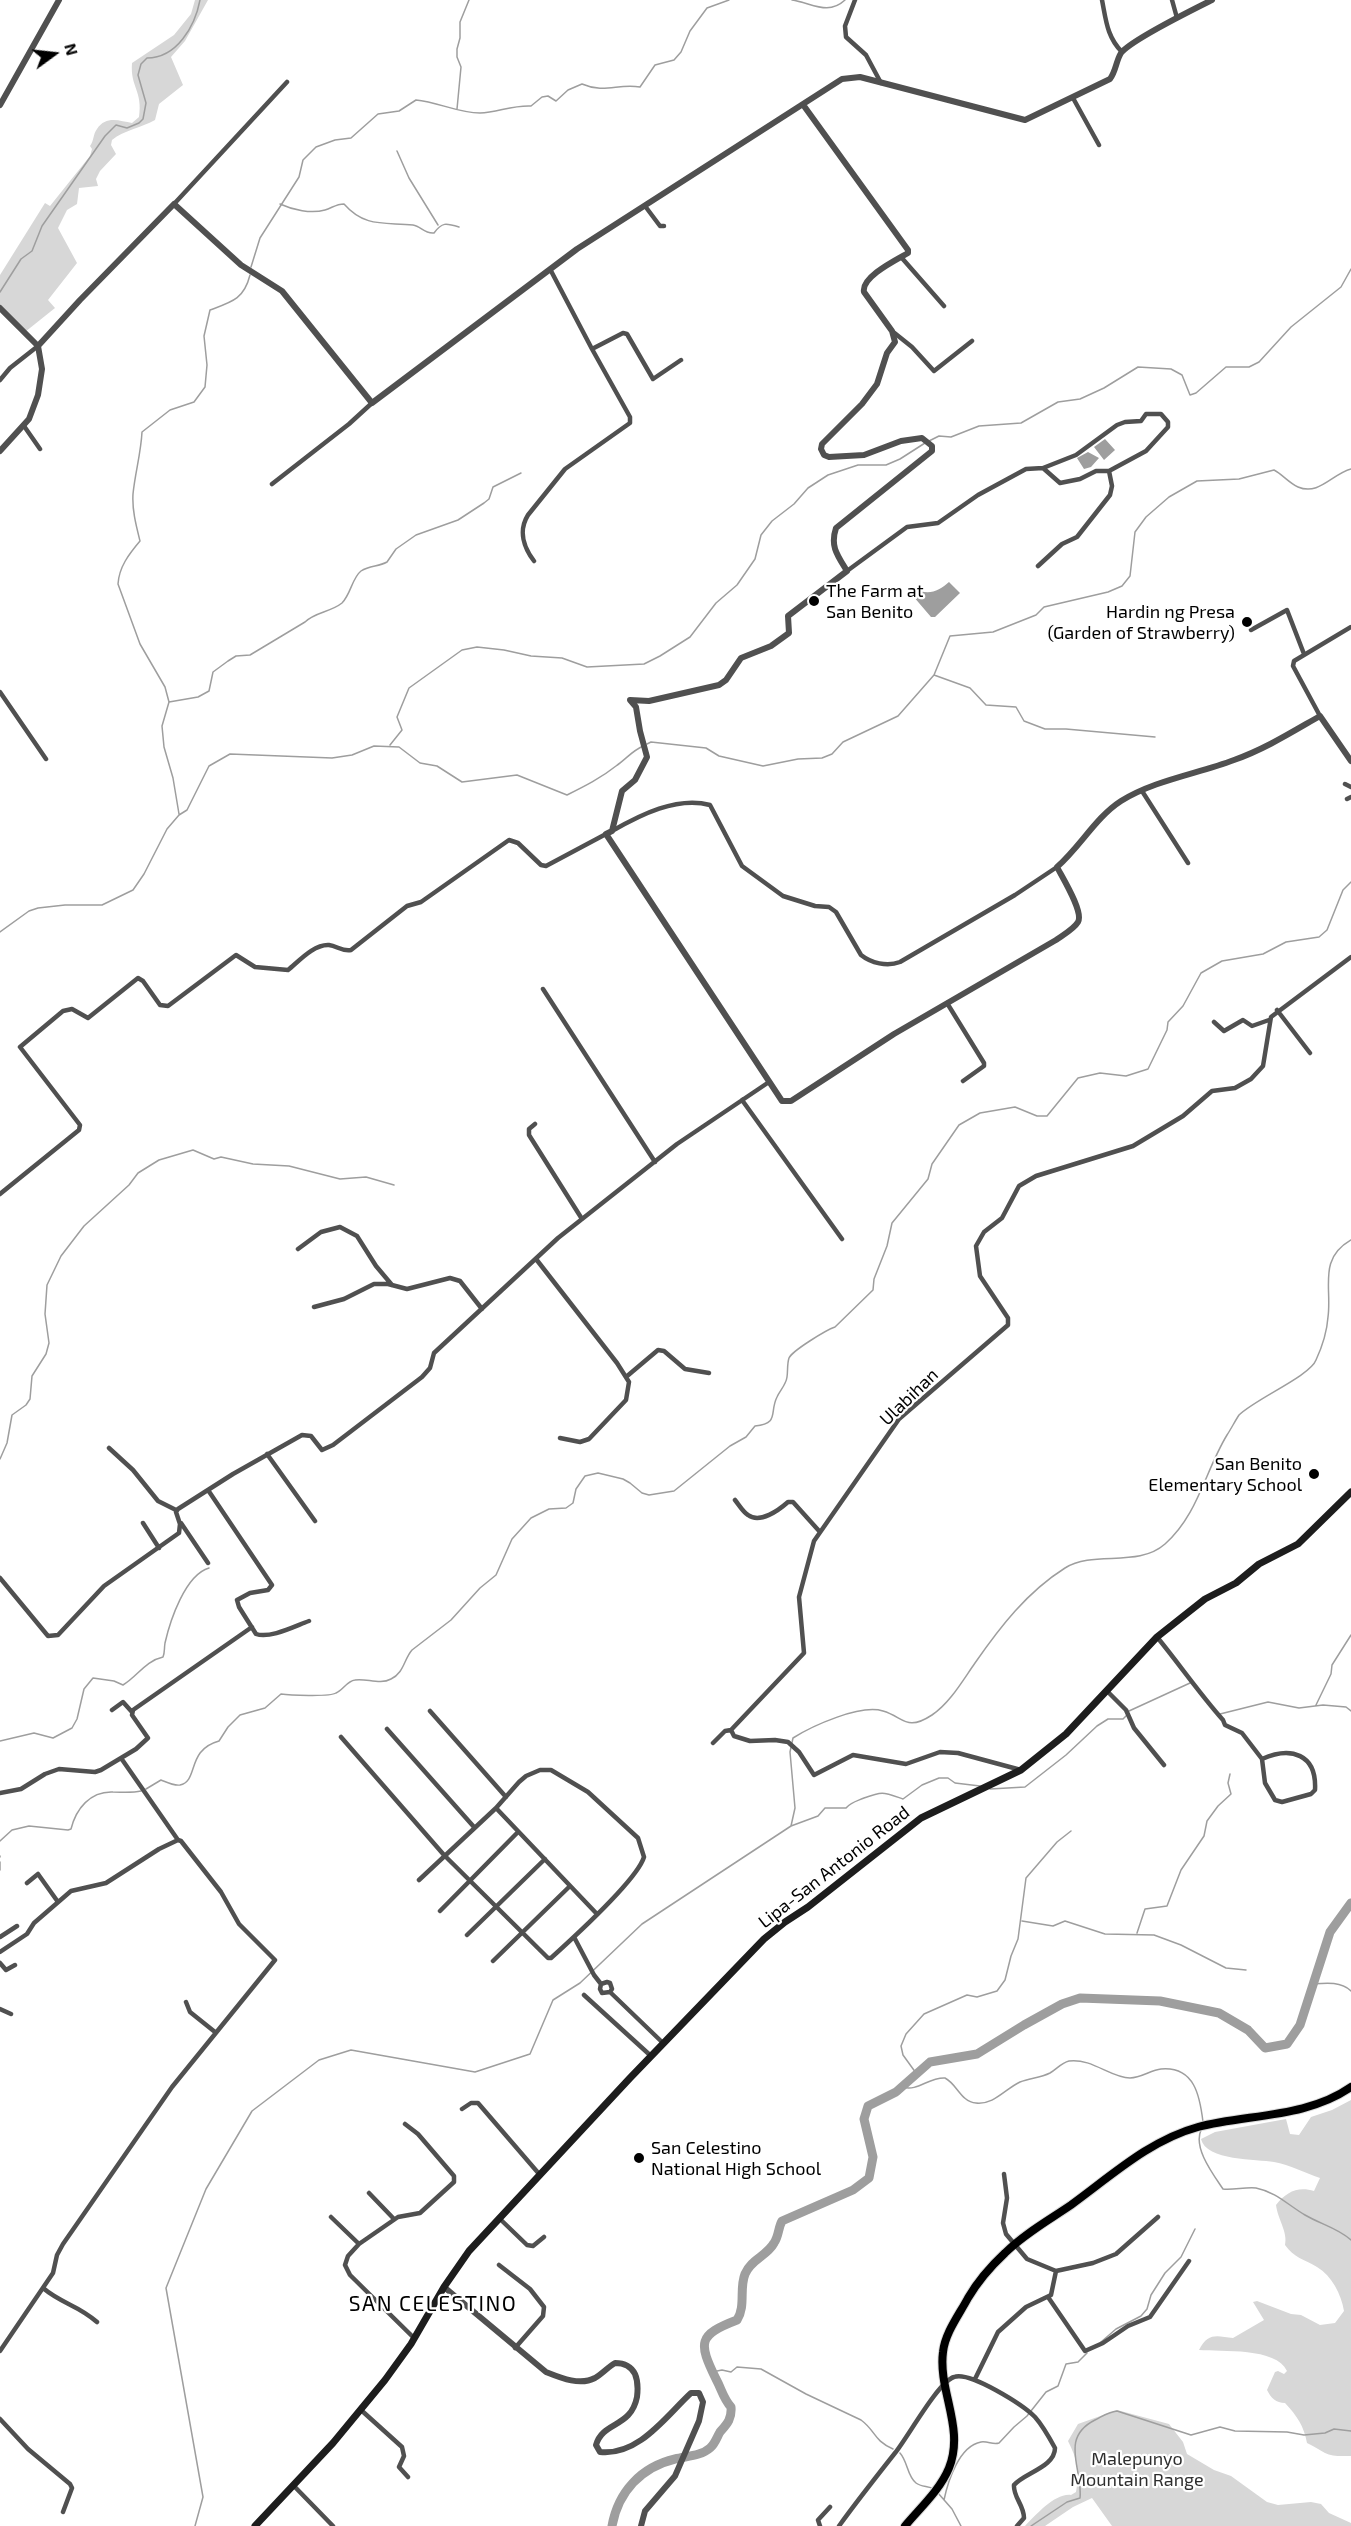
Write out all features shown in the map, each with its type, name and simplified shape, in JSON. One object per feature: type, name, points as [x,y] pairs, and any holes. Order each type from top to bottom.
[{"type":"main road","name":"Lipa-San Antonio Road","points":[[255,2526],[361,2410],[415,2338],[444,2287],[469,2251],[663,2043],[764,1939],[921,1818],[1021,1770],[1066,1734],[1157,1637],[1205,1599],[1236,1583],[1259,1564],[1298,1544],[1351,1492]]},
{"type":"main road","points":[[905,2526],[940,2485],[949,2468],[955,2446],[954,2426],[943,2352],[948,2335],[980,2278],[1014,2245],[1169,2137],[1210,2124],[1293,2110],[1330,2099],[1351,2087]]},
{"type":"street","points":[[0,105],[59,0]]},
{"type":"street","points":[[855,0],[845,26],[846,37],[866,55],[881,83]]},
{"type":"street","points":[[1102,0],[1108,33],[1112,42],[1122,52]]},
{"type":"street","points":[[1172,0],[1177,18]]},
{"type":"street","points":[[272,484],[349,424],[372,403],[577,249],[804,106],[842,79],[860,77],[1019,120],[1033,118],[1110,79],[1122,52],[1177,18],[1212,0]]},
{"type":"street","points":[[0,380],[10,368],[38,346],[287,82]]},
{"type":"street","points":[[1073,98],[1099,145]]},
{"type":"street","points":[[804,106],[908,250],[908,253],[870,277],[862,287],[892,331],[912,347],[934,371],[972,341]]},
{"type":"street","points":[[174,204],[241,266],[282,291],[372,403]]},
{"type":"street","points":[[645,206],[660,226],[664,226]]},
{"type":"street","points":[[902,257],[944,306]]},
{"type":"street","points":[[534,561],[527,551],[524,538],[523,523],[528,515],[565,469],[630,423],[630,417],[550,269]]},
{"type":"street","points":[[0,308],[38,346],[41,359],[41,381],[33,409],[24,426],[0,451]]},
{"type":"street","points":[[848,571],[834,550],[832,539],[836,528],[932,451],[932,446],[922,438],[901,441],[864,455],[829,457],[824,455],[821,449],[827,438],[862,404],[877,384],[887,353],[895,342],[892,331]]},
{"type":"street","points":[[592,349],[623,333],[627,334],[652,379],[681,360]]},
{"type":"street","points":[[609,833],[622,792],[635,780],[647,757],[636,707],[630,700],[649,701],[719,685],[726,680],[741,658],[756,654],[789,633],[788,616],[907,527],[938,523],[978,495],[1026,469],[1042,468],[1076,455],[1117,425],[1141,421],[1146,414],[1161,414],[1168,422],[1164,434],[1146,451],[1109,471],[1096,471],[1080,479],[1060,483],[1042,468]]},
{"type":"street","points":[[24,426],[40,449]]},
{"type":"street","points":[[1038,566],[1062,544],[1077,537],[1110,495],[1112,486],[1109,471]]},
{"type":"street","points":[[1251,630],[1287,610],[1304,654]]},
{"type":"street","points":[[1351,627],[1296,658],[1293,666],[1320,716],[1351,761]]},
{"type":"street","points":[[0,692],[46,759]]},
{"type":"street","points":[[0,1194],[79,1130],[80,1125],[64,1102],[20,1047],[63,1011],[72,1009],[88,1018],[138,978],[143,981],[160,1005],[168,1006],[236,955],[255,967],[283,971],[288,970],[316,948],[325,945],[351,951],[407,906],[421,902],[509,840],[518,843],[541,865],[546,866],[644,814],[692,802],[710,805],[742,866],[783,896],[829,907],[836,912],[861,955],[873,962],[893,964],[1015,895],[1057,867],[1074,852],[1112,807],[1142,790],[1236,760],[1268,746],[1320,716]]},
{"type":"street","points":[[1345,784],[1351,787]]},
{"type":"street","points":[[1142,790],[1188,863]]},
{"type":"street","points":[[609,833],[782,1101],[791,1101],[894,1034],[1056,940],[1077,925],[1080,919],[1079,910],[1057,867]]},
{"type":"street","points":[[1214,1022],[1224,1031],[1243,1020],[1252,1026],[1269,1020],[1277,1010],[1351,957]]},
{"type":"street","points":[[543,989],[655,1162]]},
{"type":"street","points":[[947,1003],[984,1063],[984,1066],[963,1081]]},
{"type":"street","points":[[1277,1010],[1310,1053]]},
{"type":"street","name":"Ulabihan","points":[[713,1743],[725,1731],[731,1730],[804,1653],[799,1597],[814,1541],[899,1419],[1008,1325],[1008,1318],[980,1276],[976,1246],[984,1232],[1002,1218],[1019,1186],[1036,1176],[1133,1146],[1183,1116],[1212,1091],[1235,1088],[1251,1079],[1263,1066],[1269,1020]]},
{"type":"street","points":[[176,1510],[267,1454],[307,1434],[322,1450],[333,1445],[422,1377],[430,1368],[434,1353],[582,1219],[655,1162],[769,1082]]},
{"type":"street","points":[[742,1100],[842,1239]]},
{"type":"street","points":[[535,1124],[529,1129],[529,1135],[582,1219]]},
{"type":"street","points":[[298,1249],[321,1232],[340,1227],[357,1236],[368,1255],[392,1285]]},
{"type":"street","points":[[536,1259],[626,1377],[629,1388],[626,1400],[590,1439],[580,1442],[560,1438]]},
{"type":"street","points":[[314,1307],[344,1299],[368,1286],[380,1284],[413,1288],[456,1278],[482,1309]]},
{"type":"street","points":[[626,1377],[658,1350],[664,1351],[685,1369],[709,1373]]},
{"type":"street","points":[[108,1448],[133,1470],[158,1501],[176,1510],[180,1521],[208,1563]]},
{"type":"street","points":[[267,1454],[315,1521]]},
{"type":"street","points":[[208,1490],[272,1586],[268,1590],[250,1593],[237,1600],[256,1635],[261,1636],[309,1621]]},
{"type":"street","points":[[735,1500],[747,1514],[754,1518],[776,1513],[788,1502],[793,1502],[820,1532]]},
{"type":"street","points":[[0,1578],[48,1636],[53,1637],[104,1586],[178,1533],[180,1521]]},
{"type":"street","points":[[143,1523],[159,1548]]},
{"type":"street","points":[[132,1712],[252,1627]]},
{"type":"street","points":[[1157,1637],[1189,1675],[1193,1685],[1225,1725],[1242,1733],[1262,1759],[1265,1783],[1275,1800],[1282,1802],[1311,1794],[1315,1790],[1314,1773],[1306,1760],[1292,1752],[1278,1752],[1262,1759]]},
{"type":"street","points":[[1107,1691],[1126,1710],[1134,1728],[1164,1765]]},
{"type":"street","points":[[0,1793],[21,1789],[51,1771],[68,1768],[95,1772],[121,1758],[148,1738],[123,1702],[112,1710]]},
{"type":"street","points":[[430,1710],[506,1797]]},
{"type":"street","points":[[387,1729],[474,1827]]},
{"type":"street","points":[[731,1730],[734,1736],[750,1741],[788,1742],[799,1752],[814,1775],[853,1755],[906,1764],[940,1752],[958,1753],[1021,1770]]},
{"type":"street","points":[[341,1737],[444,1855],[550,1959],[635,1874],[644,1857],[638,1838],[588,1792],[552,1770],[540,1770],[526,1776],[495,1808],[444,1855],[419,1880]]},
{"type":"street","points":[[0,2351],[53,2273],[57,2255],[63,2244],[172,2087],[275,1960],[238,1924],[221,1892],[178,1840],[121,1758]]},
{"type":"street","points":[[495,1808],[596,1913]]},
{"type":"street","points":[[440,1911],[518,1832]]},
{"type":"street","points":[[0,1952],[27,1934],[34,1923],[76,1889],[106,1883],[159,1849],[178,1840]]},
{"type":"street","points":[[467,1935],[545,1860]]},
{"type":"street","points":[[27,1883],[38,1874],[58,1902]]},
{"type":"street","points":[[493,1961],[570,1886]]},
{"type":"street","points":[[0,1937],[17,1926]]},
{"type":"street","points":[[574,1937],[601,1984],[601,1991],[606,1994],[610,1992]]},
{"type":"street","points":[[0,1963],[6,1970],[15,1965]]},
{"type":"street","points":[[601,1984],[610,1983],[612,1989],[610,1992]]},
{"type":"street","points":[[610,1992],[663,2043]]},
{"type":"street","points":[[584,1995],[651,2056]]},
{"type":"street","points":[[186,2002],[190,2012],[215,2032]]},
{"type":"street","points":[[0,2009],[11,2014]]},
{"type":"street","points":[[462,2109],[471,2103],[478,2103],[482,2106],[540,2175]]},
{"type":"street","points":[[405,2124],[418,2134],[455,2179],[420,2212],[394,2219],[359,2244],[345,2261],[346,2270],[415,2338]]},
{"type":"street","points":[[1004,2174],[1007,2198],[1003,2223],[1006,2234],[1027,2259],[1056,2271],[1093,2263],[1116,2254],[1158,2217]]},
{"type":"street","points":[[369,2193],[394,2219]]},
{"type":"street","points":[[331,2217],[359,2244]]},
{"type":"street","points":[[500,2219],[527,2246],[533,2246],[544,2237]]},
{"type":"street","points":[[1048,2297],[1083,2351],[1088,2351],[1128,2326],[1150,2317],[1189,2261]]},
{"type":"street","points":[[499,2265],[530,2289],[544,2307],[543,2316],[515,2348]]},
{"type":"street","points":[[975,2379],[1003,2325],[1026,2307],[1052,2293],[1056,2271]]},
{"type":"street","points":[[444,2287],[546,2372],[577,2381],[592,2380],[615,2363],[627,2365],[633,2369],[638,2386],[633,2410],[621,2422],[603,2433],[596,2445],[600,2452],[620,2450],[641,2440],[691,2393],[699,2393],[702,2397],[703,2409],[675,2476],[645,2511],[640,2526]]},
{"type":"street","points":[[43,2288],[59,2301],[81,2309],[97,2322]]},
{"type":"street","points":[[838,2526],[950,2378],[961,2375],[975,2379],[1034,2416],[1055,2448],[1056,2452],[1045,2464],[1014,2485],[1014,2494],[1024,2511],[1022,2522],[1017,2526]]},
{"type":"street","points":[[361,2410],[402,2447],[404,2456],[399,2467],[408,2477]]},
{"type":"street","points":[[0,2419],[28,2449],[70,2484],[72,2488],[63,2512]]},
{"type":"street","points":[[293,2485],[333,2526]]},
{"type":"street","points":[[820,2526],[818,2520],[830,2507]]},
{"type":"green space","points":[[195,0],[208,0],[185,41],[171,57],[183,85],[159,104],[155,120],[112,140],[111,145],[116,154],[100,171],[96,179],[98,186],[79,188],[77,204],[67,210],[58,228],[77,263],[48,300],[55,308],[25,332],[0,308],[0,275],[45,203],[50,206],[90,156],[92,149],[90,146],[101,125],[109,120],[132,123],[139,117],[140,108],[132,63],[174,35],[191,14]]},
{"type":"green space","points":[[1351,2100],[1351,2456],[1338,2456],[1328,2454],[1307,2443],[1302,2426],[1293,2412],[1285,2403],[1272,2398],[1267,2390],[1275,2372],[1284,2374],[1287,2371],[1281,2363],[1260,2354],[1248,2352],[1199,2350],[1206,2340],[1213,2336],[1233,2338],[1264,2320],[1253,2302],[1257,2301],[1291,2314],[1301,2315],[1320,2325],[1335,2323],[1344,2311],[1341,2298],[1327,2275],[1296,2256],[1285,2245],[1285,2235],[1276,2205],[1293,2191],[1303,2189],[1314,2191],[1320,2178],[1280,2163],[1222,2155],[1205,2146],[1201,2139],[1215,2132],[1286,2119],[1290,2134],[1299,2135],[1311,2117]]},
{"type":"green space","name":"Malepunyo Mountain Range","points":[[1117,2410],[1169,2424],[1183,2442],[1187,2454],[1214,2470],[1231,2476],[1267,2502],[1278,2505],[1311,2502],[1321,2504],[1329,2513],[1351,2523],[1351,2526],[1112,2526],[1092,2498],[1073,2507],[1045,2526],[1025,2526],[1052,2501],[1076,2492],[1077,2465],[1068,2441],[1078,2424]]},
{"type":"shaded area","points":[[1105,439],[1115,450],[1104,460],[1094,447]]},
{"type":"shaded area","points":[[1088,452],[1099,458],[1091,467],[1084,469],[1077,458]]},
{"type":"shaded area","points":[[949,582],[960,593],[935,617],[931,617],[913,596],[919,588],[921,591],[932,592]]},
{"type":"waterway","points":[[0,292],[21,259],[32,251],[42,226],[105,136],[116,125],[127,128],[143,119],[146,103],[138,75],[141,64],[147,58],[158,57],[176,47],[189,30],[200,0]]},
{"type":"waterway","points":[[457,109],[461,67],[457,49],[460,22],[469,0]]},
{"type":"waterway","points":[[251,267],[260,238],[299,177],[303,160],[316,147],[335,140],[351,138],[378,114],[399,111],[416,100],[480,113],[531,106],[542,97],[548,96],[556,101],[568,90],[582,84],[598,88],[640,87],[655,65],[674,60],[681,52],[690,31],[707,8],[729,0]]},
{"type":"waterway","points":[[792,0],[826,8],[839,5],[845,0]]},
{"type":"waterway","points":[[397,151],[409,178],[438,225]]},
{"type":"waterway","points":[[280,204],[296,210],[314,212],[344,204],[352,212],[368,220],[413,225],[431,233],[445,224],[459,227]]},
{"type":"waterway","points":[[929,441],[939,436],[951,437],[979,426],[1021,423],[1058,402],[1080,399],[1104,388],[1138,367],[1171,369],[1182,375],[1190,395],[1196,393],[1226,367],[1249,367],[1259,362],[1291,327],[1341,287],[1351,269]]},
{"type":"waterway","points":[[179,814],[173,778],[164,747],[162,726],[169,702],[165,687],[140,644],[118,584],[125,561],[140,541],[133,500],[142,432],[170,410],[194,402],[205,387],[207,365],[204,336],[210,310],[225,305],[241,295],[250,275]]},
{"type":"waterway","points":[[390,745],[402,730],[397,717],[409,688],[462,650],[477,647],[504,650],[531,656],[562,658],[587,667],[644,664],[660,656],[690,637],[716,603],[737,585],[755,559],[761,535],[772,521],[794,504],[808,488],[828,475],[858,465],[886,465],[925,443]]},
{"type":"waterway","points":[[647,744],[651,742],[706,748],[719,756],[763,766],[798,759],[822,758],[832,754],[843,742],[898,716],[934,675],[950,636],[993,632],[1036,615],[1044,607],[1108,592],[1122,586],[1130,576],[1135,532],[1146,517],[1169,497],[1197,481],[1239,479],[1274,470],[1298,487],[1312,489],[1351,469]]},
{"type":"waterway","points":[[169,702],[198,697],[209,691],[213,672],[228,661],[236,656],[250,655],[313,616],[338,606],[345,599],[361,571],[387,562],[396,549],[416,535],[458,520],[489,499],[493,487],[521,473]]},
{"type":"waterway","points":[[934,675],[970,688],[986,705],[1016,707],[1024,721],[1045,729],[1155,737]]},
{"type":"waterway","points":[[0,932],[29,911],[38,908],[102,905],[133,890],[144,874],[167,829],[179,815],[187,810],[209,766],[230,754],[332,758],[352,755],[374,746],[399,747],[420,763],[437,766],[462,782],[517,775],[567,795],[605,774],[643,746]]},
{"type":"waterway","points":[[146,1789],[161,1780],[178,1785],[186,1782],[202,1751],[219,1741],[240,1715],[265,1708],[281,1694],[332,1694],[352,1681],[387,1681],[395,1676],[412,1650],[451,1620],[480,1588],[496,1575],[512,1539],[531,1518],[549,1509],[566,1508],[573,1503],[576,1489],[585,1476],[598,1473],[623,1479],[642,1493],[649,1495],[674,1491],[730,1446],[746,1437],[755,1426],[763,1425],[771,1420],[777,1397],[786,1380],[789,1358],[810,1341],[835,1327],[873,1290],[874,1279],[887,1246],[892,1223],[928,1179],[932,1164],[959,1125],[980,1113],[1015,1107],[1037,1116],[1047,1116],[1078,1078],[1100,1073],[1126,1076],[1148,1069],[1167,1030],[1168,1022],[1183,1006],[1201,973],[1222,961],[1263,954],[1286,942],[1319,937],[1327,930],[1343,890],[1351,882]]},
{"type":"waterway","points":[[0,1459],[7,1443],[12,1415],[26,1405],[30,1399],[32,1376],[46,1354],[49,1343],[45,1314],[47,1285],[61,1256],[84,1226],[129,1185],[138,1173],[159,1160],[193,1150],[214,1159],[221,1157],[253,1164],[289,1166],[340,1179],[366,1177],[394,1185]]},
{"type":"waterway","points":[[791,1826],[795,1808],[790,1752],[793,1738],[836,1717],[862,1711],[883,1711],[911,1723],[923,1720],[945,1704],[1004,1623],[1051,1577],[1077,1563],[1142,1555],[1165,1544],[1186,1520],[1219,1449],[1239,1415],[1304,1373],[1316,1360],[1324,1339],[1327,1322],[1330,1265],[1334,1256],[1351,1240]]},
{"type":"waterway","points":[[0,1741],[34,1733],[53,1738],[72,1728],[77,1719],[84,1689],[93,1678],[114,1681],[123,1685],[146,1665],[163,1657],[167,1634],[180,1600],[200,1572],[209,1568]]},
{"type":"waterway","points":[[1316,1705],[1331,1674],[1332,1665],[1351,1635]]},
{"type":"waterway","points":[[1129,1711],[1190,1683]]},
{"type":"waterway","points":[[1220,1714],[1268,1702],[1299,1708],[1323,1705],[1346,1707],[1351,1711]]},
{"type":"waterway","points":[[990,1789],[1025,1787],[1066,1755],[1097,1726],[1108,1719],[1123,1719],[1127,1715]]},
{"type":"waterway","points":[[1137,1933],[1145,1909],[1167,1906],[1181,1870],[1204,1836],[1207,1821],[1231,1794],[1228,1783],[1230,1774]]},
{"type":"waterway","points":[[195,2526],[203,2497],[166,2288],[206,2189],[252,2111],[319,2060],[351,2050],[475,2072],[530,2054],[553,2000],[580,1983],[642,1924],[791,1826],[818,1816],[825,1808],[846,1808],[854,1802],[879,1793],[903,1799],[922,1785],[939,1778],[948,1778],[955,1783],[980,1786]]},
{"type":"waterway","points":[[0,1841],[12,1830],[29,1826],[71,1829],[80,1808],[91,1798],[105,1792],[141,1791]]},
{"type":"waterway","points":[[916,2073],[903,2055],[901,2046],[906,2034],[924,2014],[967,1995],[977,1997],[997,1991],[1005,1980],[1018,1939],[1026,1878],[1057,1842],[1071,1831]]},
{"type":"waterway","points":[[0,1862],[0,1870]]},
{"type":"waterway","points":[[612,2526],[620,2502],[633,2483],[652,2468],[663,2463],[706,2451],[713,2445],[728,2421],[731,2407],[724,2397],[706,2356],[705,2341],[715,2330],[737,2320],[740,2315],[745,2274],[751,2265],[771,2247],[777,2238],[782,2221],[853,2190],[869,2178],[873,2157],[864,2119],[868,2106],[896,2092],[930,2062],[977,2054],[1062,2004],[1080,1998],[1160,2001],[1219,2013],[1248,2030],[1265,2048],[1287,2044],[1300,2025],[1330,1932],[1351,1903]]},
{"type":"waterway","points":[[1022,1921],[1053,1926],[1065,1921],[1105,1934],[1154,1935],[1181,1945],[1226,1968],[1246,1970]]},
{"type":"waterway","points":[[1312,1984],[1338,1984],[1351,1991]]},
{"type":"waterway","points":[[903,2087],[913,2088],[945,2078],[967,2100],[982,2103],[994,2099],[1020,2082],[1050,2073],[1069,2061],[1086,2062],[1116,2075],[1130,2078],[1161,2069],[1172,2069],[1181,2072],[1194,2085],[1203,2122]]},
{"type":"waterway","points":[[1201,2130],[1199,2137],[1202,2153],[1223,2189],[1256,2188],[1270,2192],[1305,2215],[1351,2240]]},
{"type":"waterway","points":[[1101,2342],[1116,2329],[1141,2316],[1147,2309],[1151,2295],[1165,2273],[1181,2257],[1195,2229]]},
{"type":"waterway","points":[[944,2500],[948,2483],[966,2450],[981,2442],[999,2443],[1027,2416],[1046,2392],[1058,2386],[1066,2364],[1078,2362],[1087,2353]]},
{"type":"waterway","points":[[712,2372],[722,2370],[731,2372],[737,2367],[761,2369],[806,2394],[861,2420],[878,2439],[893,2449]]},
{"type":"waterway","points":[[1031,2526],[1067,2502],[1080,2498],[1075,2455],[1078,2436],[1084,2427],[1111,2412],[1117,2411],[1191,2435],[1220,2427],[1235,2431],[1287,2432],[1304,2435],[1325,2433],[1334,2429],[1351,2431]]},
{"type":"waterway","points":[[900,2453],[913,2480],[920,2485],[934,2489]]},
{"type":"waterway","points":[[938,2493],[952,2509],[961,2526]]},
{"type":"place","name":"The Farm at San Benito","points":[[814,601]]},
{"type":"place","name":"Hardin ng Presa (Garden of Strawberry)","points":[[1247,622]]},
{"type":"place","name":"San Benito Elementary School","points":[[1314,1474]]},
{"type":"place","name":"San Celestino National High School","points":[[639,2158]]},
{"type":"district","name":"SAN CELESTINO","points":[[433,2304]]}]
